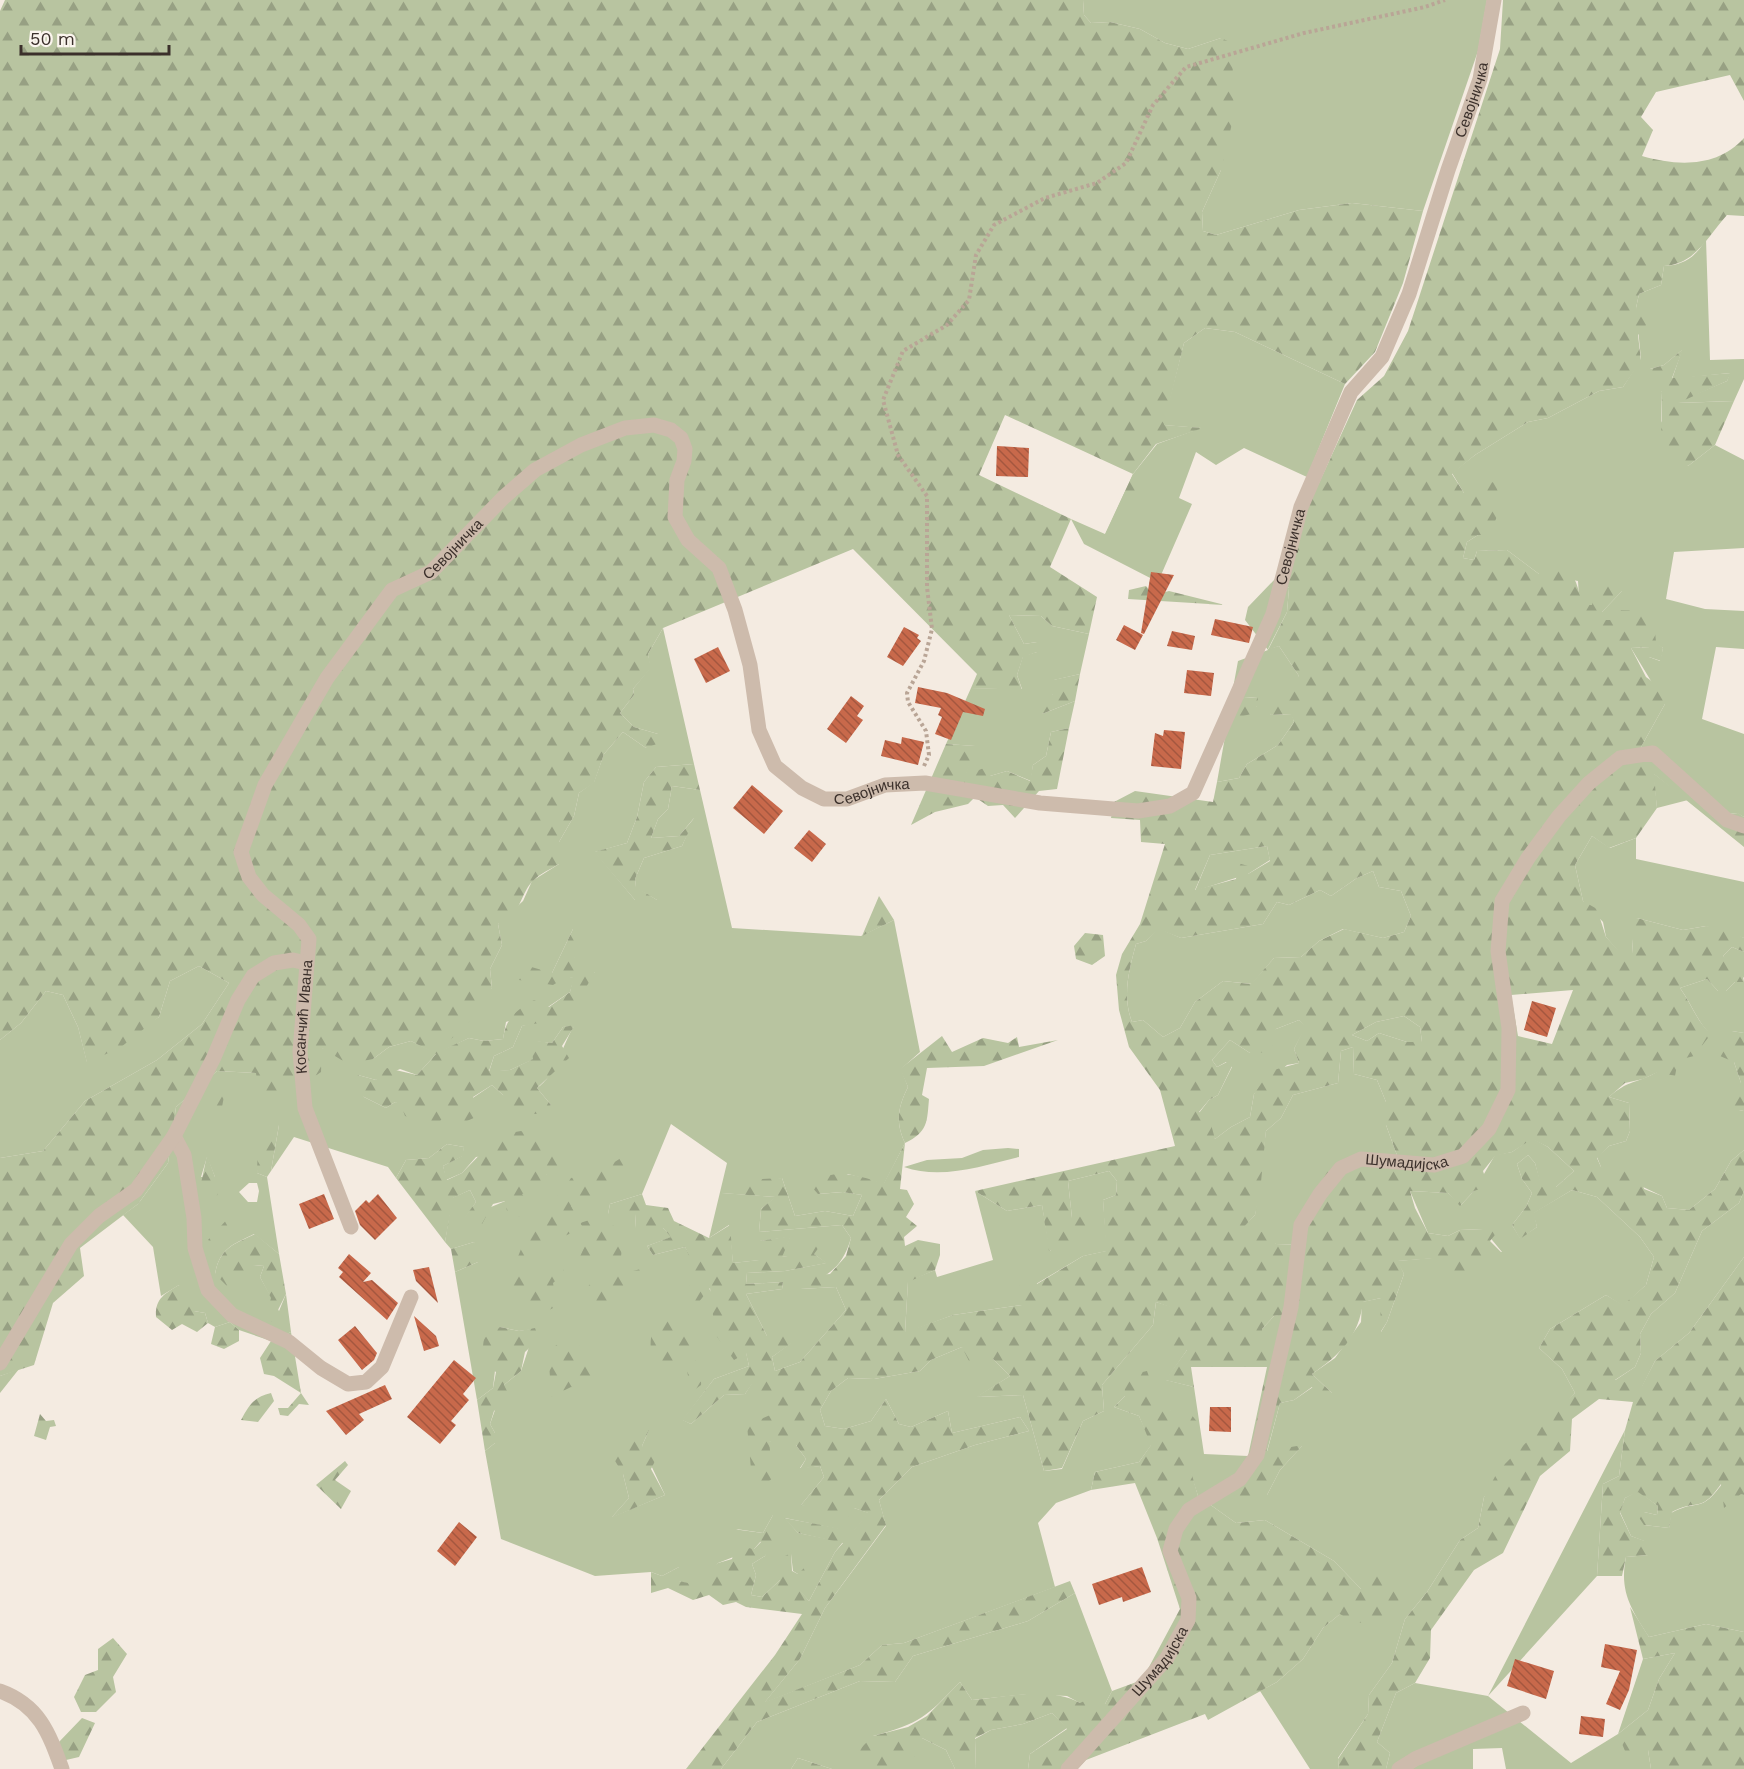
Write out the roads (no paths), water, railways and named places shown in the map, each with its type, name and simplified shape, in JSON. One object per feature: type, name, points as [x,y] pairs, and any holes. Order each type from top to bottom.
[{"type":"street","name":"Севојничка","points":[[306,963],[309,939],[299,925],[256,886],[249,877],[241,852],[265,785],[327,678],[392,590],[431,572],[504,497],[535,470],[609,432],[654,425],[671,430],[681,438],[685,449],[684,461],[677,480],[675,517],[688,540],[719,568],[750,665],[759,730],[776,766],[802,788],[824,799],[847,799],[885,785],[925,783],[1040,802],[1138,811],[1170,806],[1193,794],[1273,614],[1301,507],[1351,392],[1382,357],[1409,294],[1480,79],[1494,0]]},
{"type":"street","name":"Шумадијска","points":[[1068,1769],[1167,1658],[1188,1620],[1188,1598],[1170,1551],[1176,1528],[1189,1510],[1240,1479],[1257,1455],[1292,1307],[1301,1225],[1320,1194],[1341,1168],[1361,1159],[1434,1165],[1463,1156],[1489,1129],[1508,1090],[1509,1028],[1498,951],[1502,901],[1528,858],[1559,816],[1589,783],[1620,758],[1631,756],[1653,753],[1727,820],[1744,826]]},
{"type":"street","name":"Косанчић Ивана","points":[[0,1363],[71,1244],[99,1215],[136,1190],[174,1136],[214,1057],[238,999],[253,976],[274,963],[293,960],[306,963],[300,1052],[305,1108],[351,1227]]},
{"type":"street","points":[[174,1136],[184,1155],[194,1218],[195,1248],[208,1290],[232,1315],[289,1342],[321,1368],[348,1384],[366,1382],[382,1367],[411,1297]]},
{"type":"street","points":[[0,1691],[17,1697],[46,1727],[62,1769]]},
{"type":"street","points":[[1399,1769],[1415,1759],[1523,1713]]}]
